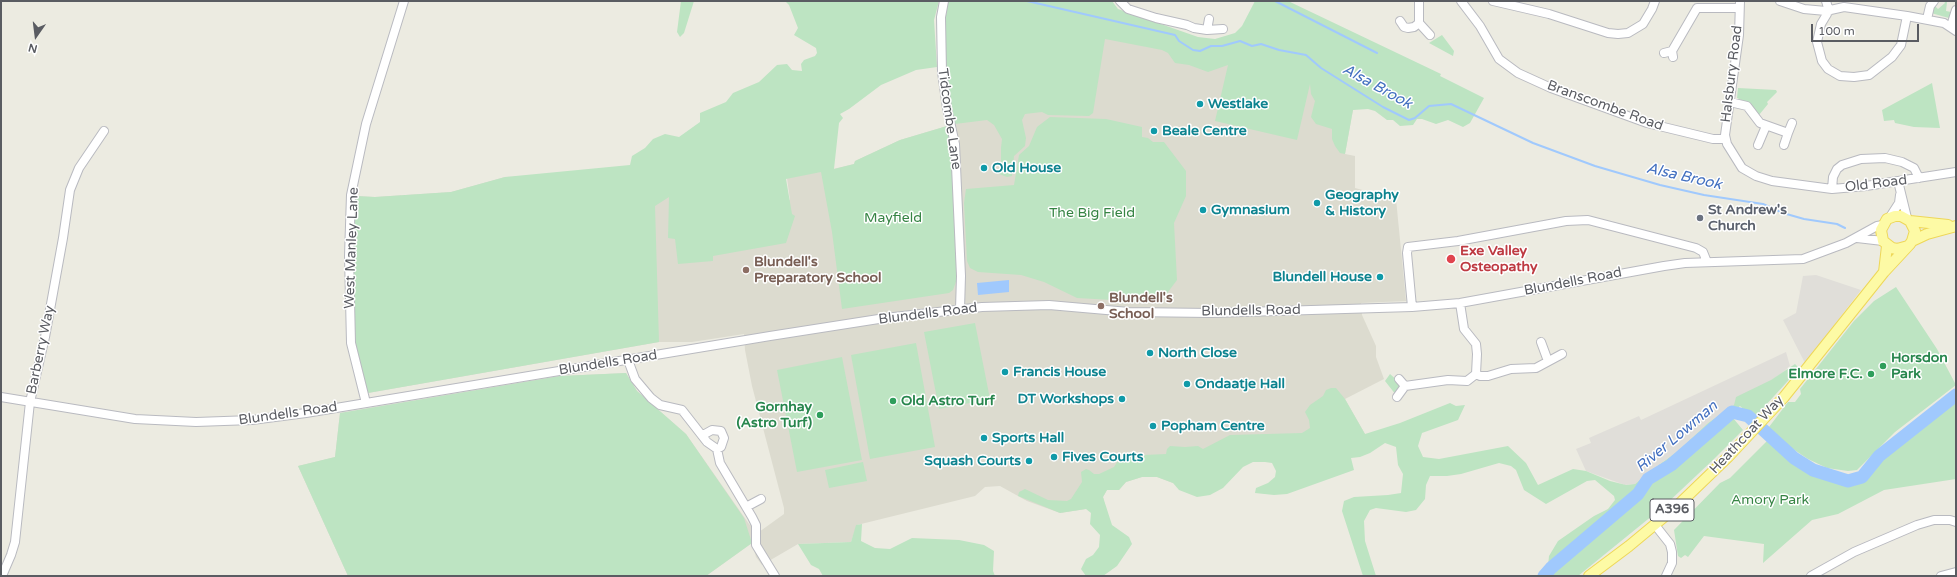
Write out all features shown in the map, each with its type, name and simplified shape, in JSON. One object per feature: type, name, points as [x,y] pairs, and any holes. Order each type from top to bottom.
[{"type":"main road","name":"A396","points":[[1886,221],[1901,216],[1908,220],[1955,226]]},
{"type":"main road","points":[[1908,220],[1915,231],[1910,244]]},
{"type":"main road","points":[[1884,272],[1885,244],[1881,236],[1886,221]]},
{"type":"main road","name":"A396","points":[[1885,244],[1897,250],[1927,234],[1955,226]]},
{"type":"main road","name":"Heathcoat Way","points":[[1589,576],[1656,525],[1694,490],[1748,436],[1813,363],[1884,272],[1910,244]]},
{"type":"street","name":"West Manley Lane","points":[[366,403],[351,343],[349,256],[351,195],[366,124],[404,1]]},
{"type":"street","name":"Tidcombe Lane","points":[[944,1],[941,18],[942,72],[946,101],[955,144],[961,276],[960,309]]},
{"type":"street","points":[[1120,1],[1124,7],[1194,28],[1207,30],[1223,29]]},
{"type":"street","points":[[1419,1],[1419,23],[1430,35]]},
{"type":"street","name":"Branscombe Road","points":[[1461,1],[1469,10],[1499,59],[1509,68],[1523,76],[1551,88],[1647,123],[1713,139],[1725,139]]},
{"type":"street","points":[[1469,10],[1471,1]]},
{"type":"street","points":[[1493,1],[1549,14],[1608,34],[1628,33],[1642,24],[1648,18],[1655,1]]},
{"type":"street","points":[[1780,1],[1804,9],[1828,11],[1844,7],[1927,19],[1953,29],[1956,10]]},
{"type":"street","points":[[1826,1],[1828,11],[1818,35],[1819,55],[1828,69],[1836,74],[1846,77],[1870,75],[1892,57],[1903,39],[1907,16]]},
{"type":"street","points":[[1927,19],[1930,6],[1934,1]]},
{"type":"street","name":"Halsbury Road","points":[[1670,54],[1697,8],[1740,5],[1739,35],[1725,139]]},
{"type":"street","points":[[1207,30],[1209,19]]},
{"type":"street","points":[[1400,21],[1404,27],[1408,28],[1414,27],[1419,23]]},
{"type":"street","points":[[1730,102],[1747,106],[1760,123],[1788,133]]},
{"type":"street","points":[[1784,145],[1792,123]]},
{"type":"street","points":[[1758,145],[1766,126]]},
{"type":"street","name":"Barberry Way","points":[[2,576],[10,560],[14,542],[30,402],[45,337],[64,238],[70,190],[79,168],[104,131]]},
{"type":"street","name":"Old Road","points":[[1725,139],[1742,168],[1756,176],[1772,181],[1832,189],[1956,172]]},
{"type":"street","name":"Old Road","points":[[1832,189],[1833,177],[1837,169],[1842,165],[1861,159],[1885,158],[1902,162],[1914,168],[1919,178]]},
{"type":"street","points":[[1898,181],[1900,195],[1908,220]]},
{"type":"street","points":[[1886,221],[1899,203],[1900,195]]},
{"type":"street","points":[[1412,304],[1407,248],[1411,246],[1458,241],[1582,219],[1696,248],[1703,252],[1707,262]]},
{"type":"street","name":"Blundells Road","points":[[1,397],[135,419],[196,422],[252,420],[366,403],[770,336],[960,309],[1049,305],[1122,312],[1170,313],[1460,303],[1624,272],[1664,266],[1707,262],[1803,259],[1857,238],[1886,221]]},
{"type":"street","name":"Blundells Road","points":[[1857,238],[1885,244]]},
{"type":"street","points":[[1397,397],[1405,386],[1448,380],[1468,381],[1476,374],[1476,344],[1464,329],[1460,303]]},
{"type":"street","points":[[1542,342],[1548,361]]},
{"type":"street","points":[[1476,374],[1480,376],[1488,376],[1511,368],[1536,368],[1562,354]]},
{"type":"street","points":[[628,360],[635,379],[650,398],[660,405],[682,410],[711,446],[716,449],[720,463],[756,525],[756,545],[774,576]]},
{"type":"street","points":[[1399,379],[1405,386]]},
{"type":"street","points":[[703,435],[712,430],[721,431],[724,438],[721,447],[716,449]]},
{"type":"street","points":[[746,507],[762,499]]},
{"type":"street","points":[[1811,576],[1854,552],[1917,525],[1934,520],[1950,520],[1956,522]]},
{"type":"street","points":[[1656,525],[1670,544],[1672,552],[1672,563],[1666,576]]},
{"type":"street","points":[[1941,576],[1956,572]]},
{"type":"shaded area","name":"Blundell's School","points":[[1106,33],[1356,93],[1345,154],[1355,156],[1355,188],[1396,199],[1406,301],[1361,303],[1362,315],[1376,346],[1376,357],[1384,379],[1345,399],[1365,434],[1256,458],[1173,483],[1157,477],[1142,477],[1126,482],[1119,490],[1107,490],[1103,497],[1105,506],[1060,513],[1027,501],[1000,486],[985,487],[975,496],[857,525],[851,542],[798,544],[762,565],[756,557],[752,543],[706,576],[348,576],[298,466],[335,457],[340,413],[560,376],[626,373],[637,391],[686,434],[749,524],[759,532],[784,514],[784,508],[752,386],[745,350],[744,334],[692,342],[659,342],[368,393],[353,266],[356,196],[375,197],[451,192],[505,177],[821,172],[854,164],[855,161],[900,140],[947,126]],"holes":[[[787,178],[790,200],[747,184]]]},
{"type":"shaded area","points":[[1816,275],[1861,290],[1805,363],[1783,320],[1796,313],[1803,276]]},
{"type":"shaded area","points":[[1786,352],[1790,366],[1782,373],[1708,423],[1678,451],[1635,484],[1625,485],[1586,471],[1576,449],[1591,443],[1589,438],[1639,416],[1641,420]]},
{"type":"green space","points":[[681,1],[694,1],[684,33],[680,37],[677,32]]},
{"type":"green space","name":"Mayfield","points":[[785,1],[939,1],[934,20],[937,67],[916,70],[881,85],[840,114],[843,118],[839,123],[834,169],[854,164],[855,161],[900,140],[947,126],[952,145],[958,276],[953,290],[949,293],[842,309],[832,232],[821,172],[786,179],[792,214],[795,216],[786,243],[713,256],[713,261],[678,264],[675,239],[668,238],[669,197],[655,206],[659,342],[368,393],[353,340],[353,266],[356,196],[375,197],[451,192],[505,177],[630,165],[632,156],[645,148],[653,139],[665,134],[679,137],[700,122],[700,113],[726,102],[733,93],[759,82],[777,65],[787,64],[792,70],[802,71],[801,64],[804,60],[815,56],[817,53],[816,48],[794,35],[798,28],[789,5]]},
{"type":"green space","points":[[948,1],[1112,1],[1118,9],[1198,37],[1215,39],[1235,33],[1242,26],[1255,1],[1288,1],[1441,74],[1440,76],[1484,98],[1470,123],[1463,127],[1448,120],[1436,124],[1422,119],[1417,119],[1413,125],[1400,126],[1393,120],[1387,120],[1375,111],[1368,109],[1353,110],[1345,154],[1340,153],[1335,146],[1332,139],[1332,129],[1316,124],[1311,117],[1315,101],[1311,94],[1310,84],[1297,140],[1215,121],[1228,65],[1208,72],[1189,65],[1175,63],[1168,53],[1162,50],[1105,39],[1093,113],[1089,116],[1048,115],[1042,112],[1025,114],[1022,120],[1026,138],[1025,146],[1014,156],[1012,176],[1007,177],[999,174],[998,172],[1001,167],[1002,139],[994,125],[987,120],[955,124],[946,80],[945,23]]},
{"type":"green space","points":[[1944,1],[1952,1],[1947,2],[1946,11],[1951,12],[1949,18],[1931,13],[1935,6],[1938,9],[1945,3]]},
{"type":"green space","points":[[1442,35],[1454,51],[1453,56],[1429,43]]},
{"type":"green space","points":[[1932,83],[1940,128],[1914,127],[1895,123],[1894,120],[1884,121],[1882,110]]},
{"type":"green space","points":[[1738,88],[1776,90],[1777,92],[1767,102],[1768,104],[1759,115],[1750,104],[1737,98]]},
{"type":"green space","name":"The Big Field","points":[[1050,117],[1106,119],[1142,127],[1142,137],[1148,138],[1153,142],[1164,142],[1186,171],[1186,196],[1174,223],[1177,280],[1162,300],[1149,302],[1077,298],[1044,282],[1021,275],[978,272],[970,268],[967,261],[964,203],[966,189],[1014,185],[1019,155],[1029,146],[1037,127]]},
{"type":"green space","name":"Horsdon Park","points":[[1896,287],[1937,349],[1956,385],[1895,432],[1857,470],[1848,471],[1827,468],[1808,459],[1790,447],[1769,427],[1788,402],[1795,402],[1801,394],[1800,389],[1854,321],[1874,301]]},
{"type":"green space","points":[[975,323],[990,399],[939,409],[924,332]]},
{"type":"green space","name":"Old Astro Turf","points":[[916,343],[935,447],[870,459],[851,355]]},
{"type":"green space","name":"Gornhay (Astro Turf)","points":[[842,357],[862,460],[797,472],[777,370]]},
{"type":"green space","points":[[1795,364],[1798,367],[1797,371],[1754,418],[1740,406],[1734,411],[1733,418],[1743,430],[1714,459],[1663,507],[1578,576],[1539,576],[1548,566],[1549,556],[1558,541],[1594,516],[1608,509],[1615,500],[1614,496],[1595,480],[1587,481],[1546,504],[1524,490],[1516,470],[1511,466],[1499,463],[1461,474],[1430,476],[1426,485],[1425,499],[1416,510],[1406,512],[1376,508],[1370,510],[1364,521],[1365,541],[1376,576],[1363,576],[1342,511],[1344,501],[1354,497],[1401,493],[1403,474],[1398,465],[1396,447],[1385,443],[1370,453],[1360,457],[1351,458],[1354,470],[1287,494],[1274,495],[1255,493],[1256,488],[1268,483],[1275,477],[1276,471],[1272,463],[1265,462],[1253,462],[1243,467],[1223,488],[1210,495],[1197,497],[1179,490],[1173,483],[1157,477],[1142,477],[1126,482],[1119,490],[1107,490],[1103,497],[1112,525],[1129,537],[1132,544],[1117,566],[1103,576],[1086,576],[1081,569],[1086,559],[1093,555],[1099,547],[1100,535],[1090,524],[1091,513],[1086,509],[1060,513],[1018,496],[1019,492],[1025,489],[1048,500],[1067,501],[1071,499],[1082,482],[1081,472],[1086,469],[1094,474],[1099,474],[1114,467],[1121,456],[1166,454],[1167,449],[1170,446],[1198,446],[1203,449],[1230,435],[1302,433],[1310,428],[1309,420],[1305,412],[1310,405],[1323,396],[1326,390],[1331,388],[1336,388],[1345,399],[1365,434],[1400,423],[1450,403],[1456,406],[1465,405],[1458,420],[1422,433],[1418,446],[1423,457],[1439,459],[1508,446],[1526,463],[1538,485],[1573,469],[1586,471],[1610,481],[1626,485],[1635,484],[1678,451],[1708,423],[1734,405],[1736,397],[1771,380]]},
{"type":"green space","points":[[626,373],[637,391],[686,434],[744,518],[752,543],[706,576],[348,576],[298,466],[335,457],[340,413],[560,376]]},
{"type":"green space","points":[[1390,374],[1399,382],[1401,390],[1396,395],[1385,381]]},
{"type":"green space","name":"Amory Park","points":[[1956,400],[1956,479],[1884,490],[1838,514],[1812,520],[1763,563],[1764,544],[1704,536],[1688,557],[1685,555],[1681,558],[1678,556],[1674,530],[1720,483],[1730,478],[1767,441],[1811,474],[1836,483],[1853,486],[1863,482],[1880,458]]},
{"type":"green space","points":[[863,462],[867,481],[829,488],[825,470]]},
{"type":"green space","points":[[862,524],[861,541],[875,548],[890,549],[912,538],[959,540],[984,545],[994,551],[993,571],[995,576],[823,576],[819,569],[811,565],[798,544],[851,542],[856,525]]},
{"type":"water","points":[[1009,280],[1009,292],[978,295],[977,283]]},
{"type":"waterway","name":"Alsa Brook","points":[[1027,1],[1175,35],[1179,41],[1193,50],[1200,51],[1211,46],[1222,46],[1240,41],[1252,46],[1261,44],[1279,50],[1306,55],[1321,68],[1383,107],[1409,120],[1415,118],[1429,106],[1451,104],[1533,143],[1595,166],[1660,185],[1704,195],[1763,204],[1783,213],[1804,219],[1837,224],[1845,228]]},
{"type":"waterway","points":[[1275,1],[1377,53]]},
{"type":"waterway","name":"River Lowman","points":[[1544,576],[1551,568],[1638,494],[1648,479],[1671,465],[1732,412],[1748,416],[1794,458],[1813,470],[1848,481],[1862,477],[1879,456],[1956,395]]},
{"type":"place","name":"Westlake","points":[[1200,104]]},
{"type":"place","name":"Beale Centre","points":[[1154,131]]},
{"type":"place","name":"Old House","points":[[984,168]]},
{"type":"place","name":"Geography & History","points":[[1317,203]]},
{"type":"place","name":"Gymnasium","points":[[1203,210]]},
{"type":"place","name":"St Andrew's Church","points":[[1700,218]]},
{"type":"place","name":"Exe Valley Osteopathy","points":[[1451,259]]},
{"type":"place","name":"Blundell's Preparatory School","points":[[746,270]]},
{"type":"place","name":"Blundell House","points":[[1380,277]]},
{"type":"place","name":"Blundell's School","points":[[1101,306]]},
{"type":"place","name":"North Close","points":[[1150,353]]},
{"type":"place","name":"Horsdon Park","points":[[1883,366]]},
{"type":"place","name":"Francis House","points":[[1005,372]]},
{"type":"place","name":"Elmore F.C.","points":[[1871,374]]},
{"type":"place","name":"Ondaatje Hall","points":[[1187,384]]},
{"type":"place","name":"DT Workshops","points":[[1122,399]]},
{"type":"place","name":"Old Astro Turf","points":[[893,401]]},
{"type":"place","name":"Gornhay (Astro Turf)","points":[[820,415]]},
{"type":"place","name":"Popham Centre","points":[[1153,426]]},
{"type":"place","name":"Sports Hall","points":[[984,438]]},
{"type":"place","name":"Fives Courts","points":[[1054,457]]},
{"type":"place","name":"Squash Courts","points":[[1029,461]]}]
